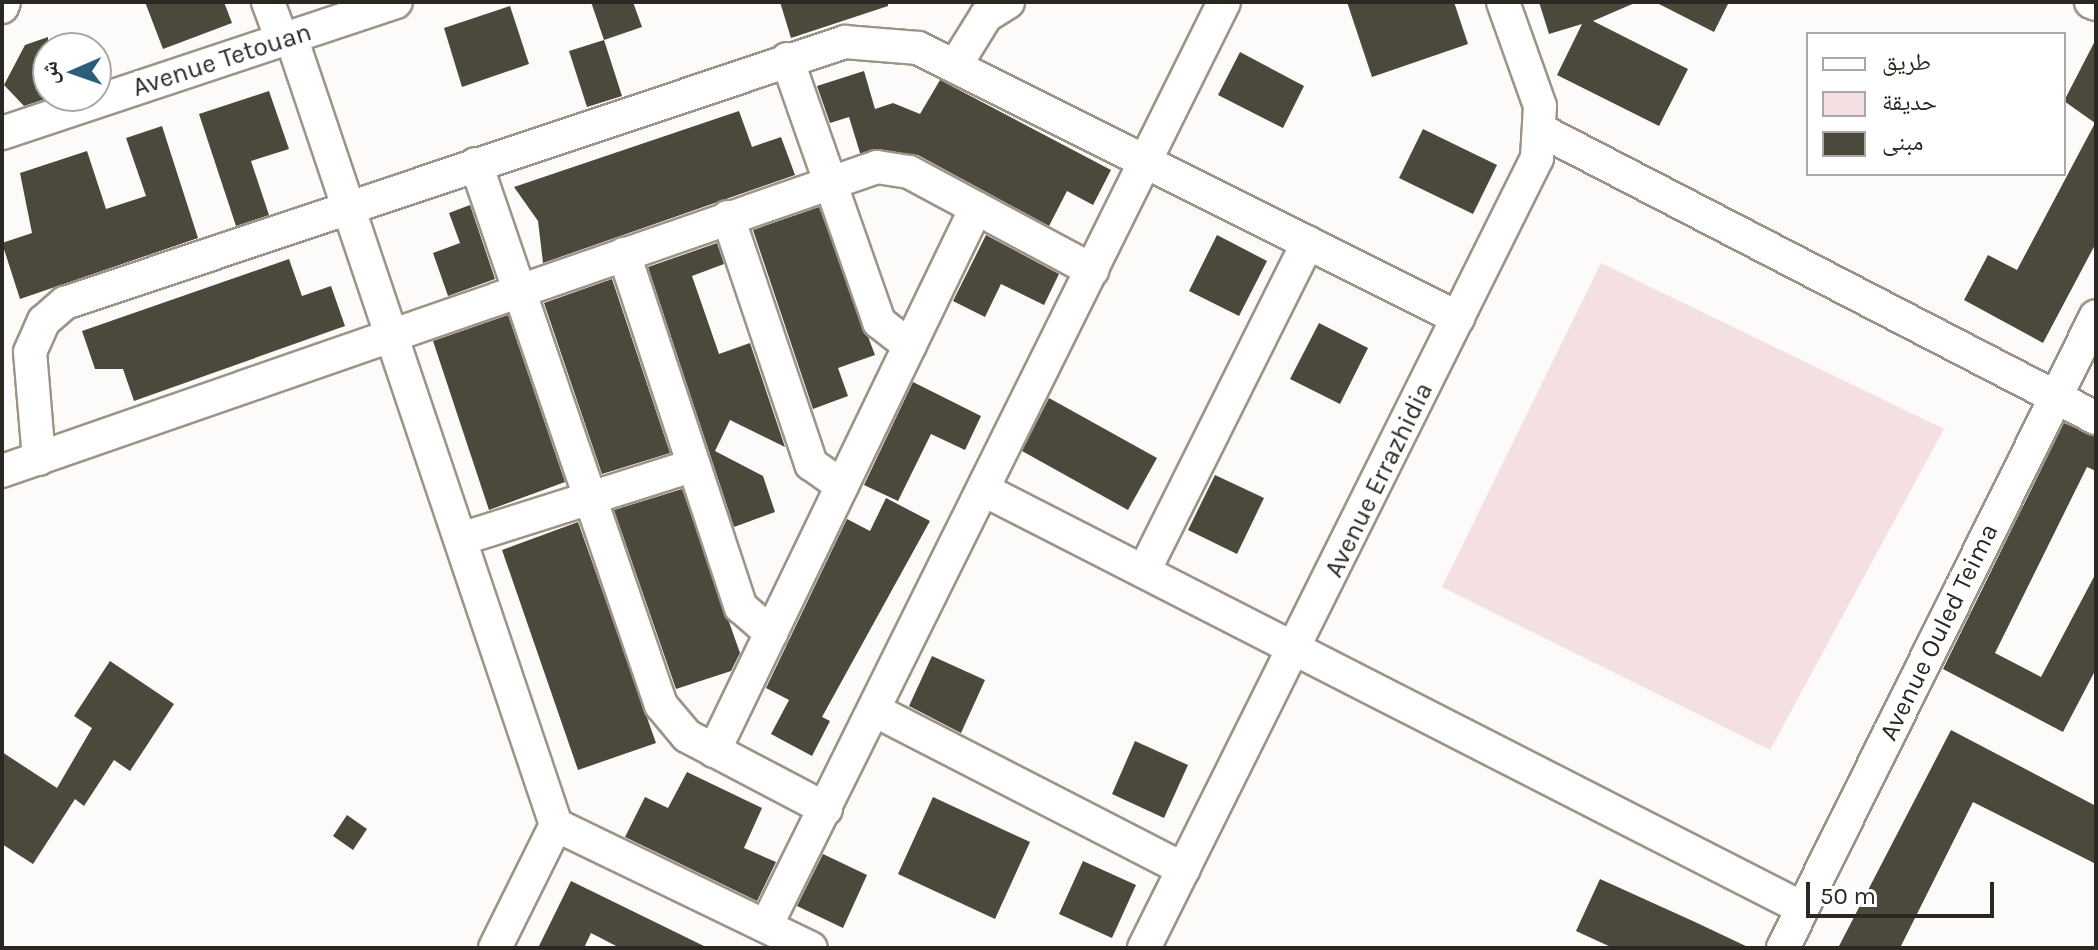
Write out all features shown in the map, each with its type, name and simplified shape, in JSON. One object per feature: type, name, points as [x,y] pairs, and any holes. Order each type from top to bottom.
[{"type":"street","points":[[268,2],[287,38],[350,206],[556,825],[495,948]]},
{"type":"street","name":"Avenue Tetouan","points":[[2,133],[396,2]]},
{"type":"street","points":[[955,66],[986,16],[1008,2]]},
{"type":"street","points":[[766,926],[986,491],[1224,2]]},
{"type":"street","points":[[1503,2],[1544,132],[2096,418]]},
{"type":"street","points":[[39,459],[30,352],[53,311],[350,206],[787,59],[866,40],[918,48],[1146,159],[1458,318]]},
{"type":"street","points":[[787,59],[879,322],[910,346]]},
{"type":"street","name":"Avenue Errazhidia","points":[[1144,948],[1297,648],[1458,318],[1544,132]]},
{"type":"street","points":[[476,164],[661,705],[678,728],[714,751],[826,809]]},
{"type":"street","points":[[2,471],[830,182],[899,168],[1092,270]]},
{"type":"street","points":[[714,751],[976,208]]},
{"type":"street","points":[[728,217],[811,464],[842,486]]},
{"type":"street","points":[[1145,569],[1308,242]]},
{"type":"street","points":[[624,254],[741,607],[771,633]]},
{"type":"street","name":"Avenue Ouled Teima","points":[[1783,948],[2096,316]]},
{"type":"street","points":[[461,539],[694,465]]},
{"type":"street","points":[[986,491],[1145,569],[1802,908]]},
{"type":"street","points":[[876,711],[1184,869]]},
{"type":"street","points":[[556,825],[811,948]]},
{"type":"green space","points":[[1601,263],[1944,429],[1770,750],[1442,587]]},
{"type":"building","points":[[145,2],[224,2],[232,23],[163,49]]},
{"type":"building","points":[[591,2],[633,2],[642,27],[604,40]]},
{"type":"building","points":[[780,2],[888,2],[888,6],[791,38]]},
{"type":"building","points":[[1347,2],[1454,2],[1468,44],[1372,77]]},
{"type":"building","points":[[1539,2],[1637,2],[1593,21],[1688,69],[1659,126],[1557,75],[1582,24],[1549,34]]},
{"type":"building","points":[[1655,2],[1729,2],[1714,32]]},
{"type":"building","points":[[510,6],[529,64],[462,87],[444,28]]},
{"type":"building","points":[[2096,39],[2096,243],[2043,343],[1964,300],[1988,255],[2017,270],[2095,123],[2066,102]]},
{"type":"building","points":[[604,40],[622,96],[587,107],[569,51]]},
{"type":"building","points":[[32,43],[32,103],[24,106],[4,85],[25,45]]},
{"type":"building","points":[[1240,52],[1304,86],[1283,128],[1218,95]]},
{"type":"building","points":[[864,71],[875,109],[893,103],[920,114],[940,80],[1111,170],[1093,205],[1067,191],[1049,226],[918,155],[860,153],[849,117],[830,123],[817,86]]},
{"type":"building","points":[[269,91],[289,149],[251,161],[269,215],[236,226],[199,114]]},
{"type":"building","points":[[739,111],[752,147],[781,137],[795,175],[543,263],[538,221],[514,187]]},
{"type":"building","points":[[162,126],[198,238],[20,299],[2,243],[32,233],[20,173],[87,151],[106,209],[146,196],[126,138]]},
{"type":"building","points":[[1423,129],[1497,165],[1473,214],[1399,178]]},
{"type":"building","points":[[470,205],[495,279],[448,296],[433,253],[460,243],[449,213]]},
{"type":"building","points":[[819,207],[875,355],[838,368],[848,396],[813,409],[753,230]]},
{"type":"building","points":[[986,235],[1059,274],[1044,305],[1001,284],[985,317],[953,301]]},
{"type":"building","points":[[1217,235],[1267,261],[1239,316],[1189,291]]},
{"type":"building","points":[[717,243],[724,264],[692,276],[719,354],[750,343],[785,447],[730,420],[715,451],[763,476],[775,512],[734,527],[648,267]]},
{"type":"building","points":[[289,259],[302,296],[331,286],[345,326],[134,401],[123,369],[95,369],[82,331]]},
{"type":"building","points":[[612,279],[670,453],[602,474],[544,303]]},
{"type":"building","points":[[508,315],[565,482],[489,510],[433,341]]},
{"type":"building","points":[[1319,323],[1368,348],[1340,404],[1290,379]]},
{"type":"building","points":[[913,382],[981,416],[965,450],[931,434],[898,501],[864,485]]},
{"type":"building","points":[[1049,398],[1157,458],[1128,510],[1022,451]]},
{"type":"building","points":[[2064,423],[2096,437],[2096,471],[2087,467],[1995,653],[2041,677],[2096,573],[2096,669],[2063,732],[1943,669]]},
{"type":"building","points":[[1215,475],[1264,498],[1237,554],[1188,530]]},
{"type":"building","points":[[682,489],[740,653],[731,671],[676,689],[614,510]]},
{"type":"building","points":[[886,498],[930,521],[822,717],[830,721],[812,756],[771,734],[789,700],[766,688],[847,519],[870,531]]},
{"type":"building","points":[[578,522],[656,743],[578,770],[502,550]]},
{"type":"building","points":[[932,656],[985,680],[961,733],[909,706]]},
{"type":"building","points":[[110,661],[174,704],[130,771],[114,760],[84,806],[75,799],[33,864],[2,844],[2,752],[57,788],[92,728],[74,716]]},
{"type":"building","points":[[1951,730],[2096,806],[2096,864],[1973,802],[1900,948],[1838,948]]},
{"type":"building","points":[[1135,741],[1188,765],[1164,818],[1112,794]]},
{"type":"building","points":[[687,772],[762,808],[744,848],[776,862],[757,901],[625,837],[645,797],[668,808]]},
{"type":"building","points":[[933,797],[1030,842],[995,919],[898,874]]},
{"type":"building","points":[[347,815],[367,829],[353,850],[333,836]]},
{"type":"building","points":[[823,854],[867,875],[843,928],[797,906]]},
{"type":"building","points":[[1083,861],[1136,885],[1112,938],[1059,914]]},
{"type":"building","points":[[1600,879],[1750,948],[1613,948],[1576,931]]},
{"type":"building","points":[[571,881],[708,948],[620,948],[591,933],[584,948],[538,948]]}]
